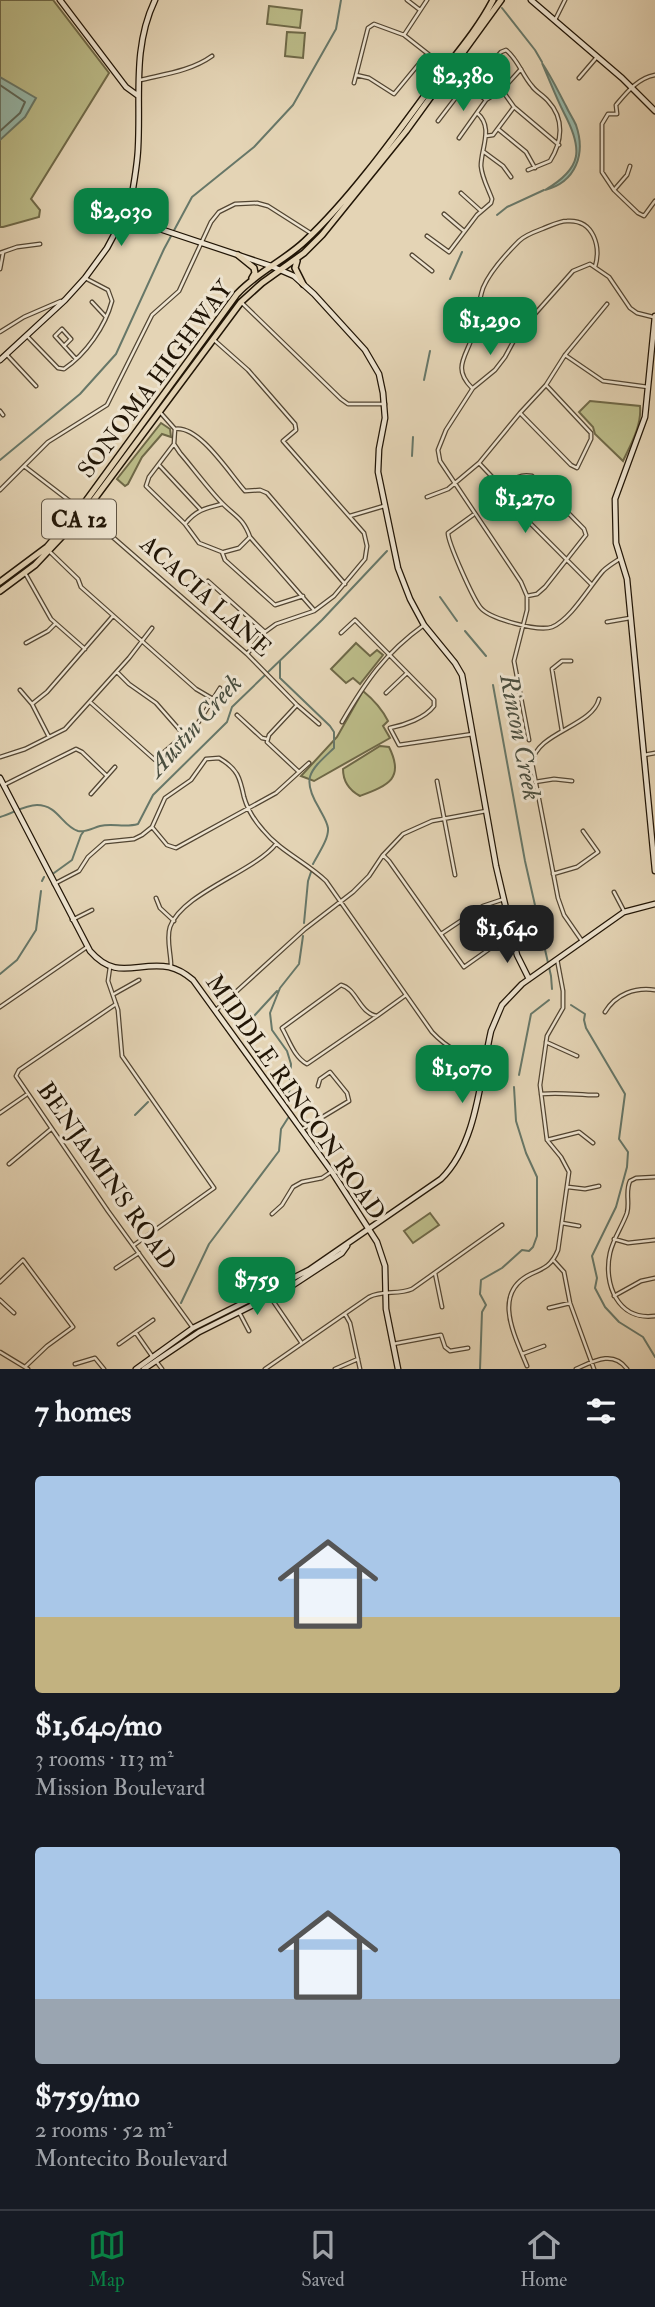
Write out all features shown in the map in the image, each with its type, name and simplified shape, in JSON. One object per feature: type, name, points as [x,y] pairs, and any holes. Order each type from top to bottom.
[{"type":"main road","points":[[60,0],[126,87],[138,96]]},
{"type":"main road","points":[[0,360],[85,278],[107,248],[123,218],[129,213],[138,149],[139,59],[144,30],[155,0]]},
{"type":"main road","name":"SONOMA HIGHWAY","points":[[491,10],[493,0]]},
{"type":"main road","name":"SONOMA HIGHWAY","points":[[157,409],[241,302],[262,283],[298,258],[322,235],[406,131],[448,69],[501,0]]},
{"type":"main road","points":[[531,0],[655,111]]},
{"type":"main road","name":"SONOMA HIGHWAY","points":[[0,591],[50,551],[82,511],[157,409],[233,298],[249,282],[293,252],[327,219],[448,69]]},
{"type":"main road","points":[[122,81],[138,80]]},
{"type":"main road","points":[[129,213],[139,222],[281,270],[303,284],[365,350],[379,374],[385,404],[378,466],[394,549],[406,590],[424,625],[460,670],[504,899],[519,961],[529,979]]},
{"type":"main road","points":[[238,256],[255,269],[249,282]]},
{"type":"main road","points":[[298,258],[295,267],[303,284]]},
{"type":"main road","points":[[655,317],[645,417],[615,499],[615,539],[626,575],[655,871]]},
{"type":"main road","name":"SONOMA HIGHWAY","points":[[0,582],[47,547],[82,511]]},
{"type":"main road","points":[[0,778],[87,947],[95,957],[110,967]]},
{"type":"main road","points":[[144,1369],[193,1328],[315,1271],[435,1184],[456,1162],[467,1138],[498,1012],[511,993],[624,912],[655,904]]},
{"type":"main road","name":"MIDDLE RINCON ROAD","points":[[110,967],[127,970],[170,967],[194,981],[216,1010],[331,1172],[370,1230],[384,1257],[385,1293],[398,1369]]},
{"type":"main road","points":[[135,1369],[269,1294]]},
{"type":"street","points":[[407,0],[420,10]]},
{"type":"street","points":[[404,35],[427,0]]},
{"type":"street","points":[[555,20],[565,0]]},
{"type":"street","points":[[354,83],[368,28],[379,24],[404,35],[487,99]]},
{"type":"street","points":[[438,121],[468,84],[503,50],[512,55],[533,88],[551,103],[561,128],[559,145],[550,161],[528,170]]},
{"type":"street","points":[[356,75],[369,78],[394,94],[427,54]]},
{"type":"street","points":[[138,80],[182,70],[202,63],[212,56]]},
{"type":"street","points":[[579,78],[597,57]]},
{"type":"street","points":[[459,138],[487,99],[502,90],[521,69]]},
{"type":"street","points":[[655,75],[643,78],[631,88],[616,105],[617,114],[608,114],[602,124],[602,172],[614,190],[644,216],[655,201]]},
{"type":"street","points":[[502,90],[514,107],[559,145]]},
{"type":"street","points":[[486,136],[493,135],[514,107]]},
{"type":"street","points":[[427,236],[449,252],[481,211],[491,203],[481,169],[486,136],[482,117],[477,113]]},
{"type":"street","points":[[498,129],[526,152],[535,168]]},
{"type":"street","points":[[484,152],[503,166],[511,177]]},
{"type":"street","points":[[614,190],[631,166]]},
{"type":"street","points":[[461,193],[481,211]]},
{"type":"street","points":[[0,490],[48,442],[107,405],[152,315],[177,294],[211,222],[219,212],[235,204],[248,202],[268,206],[312,234]]},
{"type":"street","points":[[443,214],[464,231]]},
{"type":"street","points":[[473,388],[463,378],[461,363],[472,336],[483,288],[490,275],[520,240],[558,223],[577,222],[585,226],[596,239],[599,253],[595,267]]},
{"type":"street","points":[[0,269],[1,253],[17,247],[40,244]]},
{"type":"street","points":[[412,255],[432,271]]},
{"type":"street","points":[[529,740],[513,660],[524,625],[527,596],[521,582],[440,461],[440,442],[473,388],[495,370],[519,333],[573,271],[585,265],[595,267],[610,277],[630,308],[637,313],[655,317]]},
{"type":"street","points":[[27,335],[58,368],[64,369],[76,359],[94,338],[112,301],[110,293],[85,278]]},
{"type":"street","points":[[0,332],[23,317],[65,300]]},
{"type":"street","points":[[92,302],[106,317]]},
{"type":"street","points":[[241,302],[348,404],[385,404]]},
{"type":"street","points":[[427,497],[454,485],[479,463],[546,385],[565,355],[607,304]]},
{"type":"street","points":[[64,346],[71,339],[62,329],[54,336],[76,359]]},
{"type":"street","points":[[213,339],[248,370],[296,424],[296,430],[283,441],[364,533],[367,549],[361,566],[324,606],[284,620],[265,632],[247,654]]},
{"type":"street","points":[[6,355],[36,386]]},
{"type":"street","points":[[565,355],[603,381],[648,387]]},
{"type":"street","points":[[520,413],[577,468],[591,433],[546,385]]},
{"type":"street","points":[[157,409],[175,429],[174,444],[149,477],[146,486],[185,524],[200,543],[222,552],[239,548],[250,537]]},
{"type":"street","points":[[175,429],[180,428],[197,435],[245,491],[260,490],[267,493],[345,584]]},
{"type":"street","points":[[174,444],[222,504],[246,524],[250,537],[314,611]]},
{"type":"street","points":[[479,463],[513,506],[592,585]]},
{"type":"street","name":"ACACIA LANE","points":[[23,465],[82,511],[247,654],[319,724]]},
{"type":"street","points":[[159,465],[200,509]]},
{"type":"street","points":[[502,489],[516,477],[523,474],[532,476],[583,528],[586,535],[537,594],[527,596]]},
{"type":"street","points":[[185,524],[200,509],[222,504]]},
{"type":"street","points":[[350,517],[358,512],[384,506]]},
{"type":"street","points":[[474,514],[448,533],[451,546],[480,607],[491,615],[524,625],[544,629],[554,626],[565,618],[606,568],[621,558]]},
{"type":"street","points":[[50,551],[78,579],[81,587],[141,642],[195,689],[213,699]]},
{"type":"street","points":[[222,552],[225,560],[275,605],[303,596]]},
{"type":"street","points":[[25,573],[55,624],[85,649]]},
{"type":"street","points":[[208,581],[265,632]]},
{"type":"street","points":[[32,704],[47,692],[113,616]]},
{"type":"street","points":[[607,622],[630,618]]},
{"type":"street","points":[[341,633],[355,620],[434,700],[431,710],[402,726],[390,728],[397,743],[402,746],[472,734]]},
{"type":"street","points":[[26,643],[55,624]]},
{"type":"street","points":[[342,722],[360,690],[389,653],[424,625]]},
{"type":"street","points":[[0,757],[25,749],[65,729],[117,672],[152,628]]},
{"type":"street","points":[[562,731],[552,669],[562,661],[571,661]]},
{"type":"street","points":[[117,672],[156,703],[185,736]]},
{"type":"street","points":[[386,693],[407,673]]},
{"type":"street","points":[[90,702],[155,760],[198,723],[220,688]]},
{"type":"street","points":[[20,691],[32,704],[49,737]]},
{"type":"street","points":[[582,941],[561,907],[532,763],[537,748],[593,710],[598,699]]},
{"type":"street","points":[[267,739],[297,705]]},
{"type":"street","points":[[237,715],[267,739],[268,744],[299,772]]},
{"type":"street","points":[[4,785],[76,749],[107,776]]},
{"type":"street","points":[[643,755],[655,753]]},
{"type":"street","points":[[54,884],[79,871],[88,857],[105,842],[134,839],[152,827],[165,799],[191,780],[201,763],[211,757],[223,760],[239,776],[249,809],[263,830],[276,844],[316,871],[445,1045],[464,1055],[485,1061]]},
{"type":"street","points":[[152,827],[167,845],[176,848],[276,793],[309,763]]},
{"type":"street","points":[[91,794],[115,767]]},
{"type":"street","points":[[535,782],[554,779],[572,781]]},
{"type":"street","points":[[437,781],[455,875]]},
{"type":"street","points":[[216,1010],[305,929],[369,876],[383,855],[403,834],[445,818],[486,811]]},
{"type":"street","points":[[553,874],[569,870],[598,852],[583,831]]},
{"type":"street","points":[[170,967],[169,931],[174,921],[188,905],[215,884],[261,859],[276,844]]},
{"type":"street","points":[[383,855],[464,967],[495,945],[513,938]]},
{"type":"street","points":[[614,892],[624,912]]},
{"type":"street","points":[[156,898],[160,908],[174,921]]},
{"type":"street","points":[[441,934],[483,906],[504,899]]},
{"type":"street","points":[[72,920],[92,910]]},
{"type":"street","points":[[0,1007],[87,947]]},
{"type":"street","points":[[527,1366],[507,1313],[510,1294],[516,1284],[554,1261],[568,1187],[567,1166],[547,1140],[540,1080],[546,1042],[563,1006],[564,997],[554,961]]},
{"type":"street","points":[[110,967],[108,981],[116,1004],[122,1056],[214,1188],[134,1245]]},
{"type":"street","points":[[113,994],[139,980]]},
{"type":"street","points":[[377,1016],[368,1014],[348,988],[341,985],[282,1028],[303,1062],[307,1064],[313,1061],[377,1016],[406,995]]},
{"type":"street","points":[[605,1012],[609,1005],[629,992],[643,988],[655,990]]},
{"type":"street","name":"BENJAMINS ROAD","points":[[116,1004],[19,1070],[16,1076],[193,1328]]},
{"type":"street","points":[[546,1042],[577,1056]]},
{"type":"street","points":[[301,1130],[349,1101],[347,1093],[330,1072],[320,1079],[318,1086]]},
{"type":"street","points":[[541,1094],[566,1092],[597,1095]]},
{"type":"street","points":[[0,1113],[28,1094]]},
{"type":"street","points":[[9,1164],[51,1129]]},
{"type":"street","points":[[547,1140],[579,1132],[593,1143]]},
{"type":"street","points":[[272,1214],[282,1205],[293,1187],[302,1182],[323,1178],[331,1172]]},
{"type":"street","points":[[655,1177],[630,1181],[626,1190],[627,1211],[614,1239],[609,1275],[614,1296],[630,1313],[641,1317],[655,1317]]},
{"type":"street","points":[[568,1187],[585,1189],[599,1186]]},
{"type":"street","points":[[562,1223],[579,1226]]},
{"type":"street","points":[[267,1368],[369,1297],[405,1292],[502,1224]]},
{"type":"street","points":[[614,1239],[631,1244],[655,1240]]},
{"type":"street","points":[[116,1268],[139,1252]]},
{"type":"street","points":[[0,1282],[23,1260],[73,1327],[47,1346],[27,1368],[0,1352]]},
{"type":"street","points":[[554,1261],[564,1272],[570,1303],[594,1369]]},
{"type":"street","points":[[435,1273],[442,1307]]},
{"type":"street","points":[[614,1296],[641,1281],[655,1278]]},
{"type":"street","points":[[269,1294],[302,1343]]},
{"type":"street","points":[[0,1300],[14,1313]]},
{"type":"street","points":[[549,1308],[570,1303]]},
{"type":"street","points":[[239,1312],[249,1331]]},
{"type":"street","points":[[345,1314],[350,1323],[360,1369]]},
{"type":"street","points":[[119,1344],[153,1320]]},
{"type":"street","points":[[136,1333],[162,1369]]},
{"type":"street","points":[[393,1344],[441,1335],[450,1352],[468,1348]]},
{"type":"street","points":[[522,1354],[544,1346]]},
{"type":"street","points":[[75,1364],[95,1358],[104,1369]]},
{"type":"street","points":[[576,1369],[611,1358],[622,1362],[627,1369]]},
{"type":"street","points":[[335,1369],[358,1359]]},
{"type":"green space","points":[[0,0],[53,0],[109,73],[31,199],[40,210],[39,217],[3,227],[0,227]]},
{"type":"green space","points":[[269,6],[302,10],[300,28],[267,24]]},
{"type":"green space","points":[[287,32],[305,33],[303,58],[285,56]]},
{"type":"green space","points":[[590,401],[640,406],[638,427],[623,461],[595,434],[593,427],[579,412]]},
{"type":"green space","points":[[161,423],[170,429],[171,437],[162,434],[142,457],[125,486],[117,479]]},
{"type":"green space","points":[[356,643],[370,656],[377,650],[383,655],[360,684],[353,678],[346,683],[331,669]]},
{"type":"green space","points":[[363,691],[386,717],[388,721],[383,726],[390,738],[314,781],[301,776],[337,737]]},
{"type":"green space","points":[[380,746],[389,747],[395,767],[394,774],[386,784],[360,796],[347,785],[343,769]]},
{"type":"green space","points":[[430,1213],[439,1225],[413,1243],[404,1231]]},
{"type":"water","points":[[542,63],[576,125],[580,146],[579,156],[571,174],[556,186],[545,190],[567,174],[576,157],[576,147],[570,126]]},
{"type":"water","points":[[0,77],[36,98],[25,117],[0,140]]},
{"type":"waterway","points":[[0,460],[80,394],[116,354],[164,249],[192,197],[254,147],[293,105],[336,29],[341,0]]},
{"type":"waterway","name":"Rincon Creek","points":[[502,8],[542,62]]},
{"type":"waterway","name":"Rincon Creek","points":[[497,215],[507,207],[544,190]]},
{"type":"waterway","name":"Rincon Creek","points":[[450,279],[462,252]]},
{"type":"waterway","name":"Rincon Creek","points":[[424,380],[430,351]]},
{"type":"waterway","name":"Rincon Creek","points":[[412,456],[413,437]]},
{"type":"waterway","name":"Austin Creek","points":[[0,817],[27,806],[37,805],[50,808],[78,831],[105,825],[138,824],[153,795],[227,722],[232,707],[322,620],[387,551]]},
{"type":"waterway","name":"Rincon Creek","points":[[440,597],[457,621]]},
{"type":"waterway","name":"Rincon Creek","points":[[465,631],[486,656]]},
{"type":"waterway","points":[[280,661],[280,678],[334,732],[334,748],[314,768],[309,781],[313,797],[328,828],[325,842],[313,864]]},
{"type":"waterway","name":"Rincon Creek","points":[[493,685],[525,861],[552,989]]},
{"type":"waterway","points":[[54,873],[72,860],[84,831]]},
{"type":"waterway","points":[[304,923],[311,872]]},
{"type":"waterway","points":[[42,881],[44,877]]},
{"type":"waterway","points":[[0,974],[17,960],[36,930],[41,891]]},
{"type":"waterway","points":[[289,1097],[291,1064],[287,1051],[272,1030],[270,1013],[280,988],[299,964],[303,936]]},
{"type":"waterway","points":[[254,1016],[277,991]]},
{"type":"waterway","points":[[519,1075],[531,1014],[549,1000]]},
{"type":"waterway","name":"Rincon Creek","points":[[571,1005],[585,1014],[586,1028],[625,1094],[619,1139],[628,1152],[627,1167],[616,1207],[592,1256],[597,1278],[595,1288],[605,1307],[619,1322],[643,1337],[655,1357]]},
{"type":"waterway","points":[[480,1369],[482,1312],[486,1305],[480,1294],[481,1280],[502,1268],[522,1250],[529,1251],[537,1236],[537,1177],[516,1121],[514,1087]]},
{"type":"waterway","points":[[135,1115],[148,1102]]},
{"type":"waterway","points":[[181,1303],[209,1244],[279,1151],[281,1129],[288,1118]]}]
